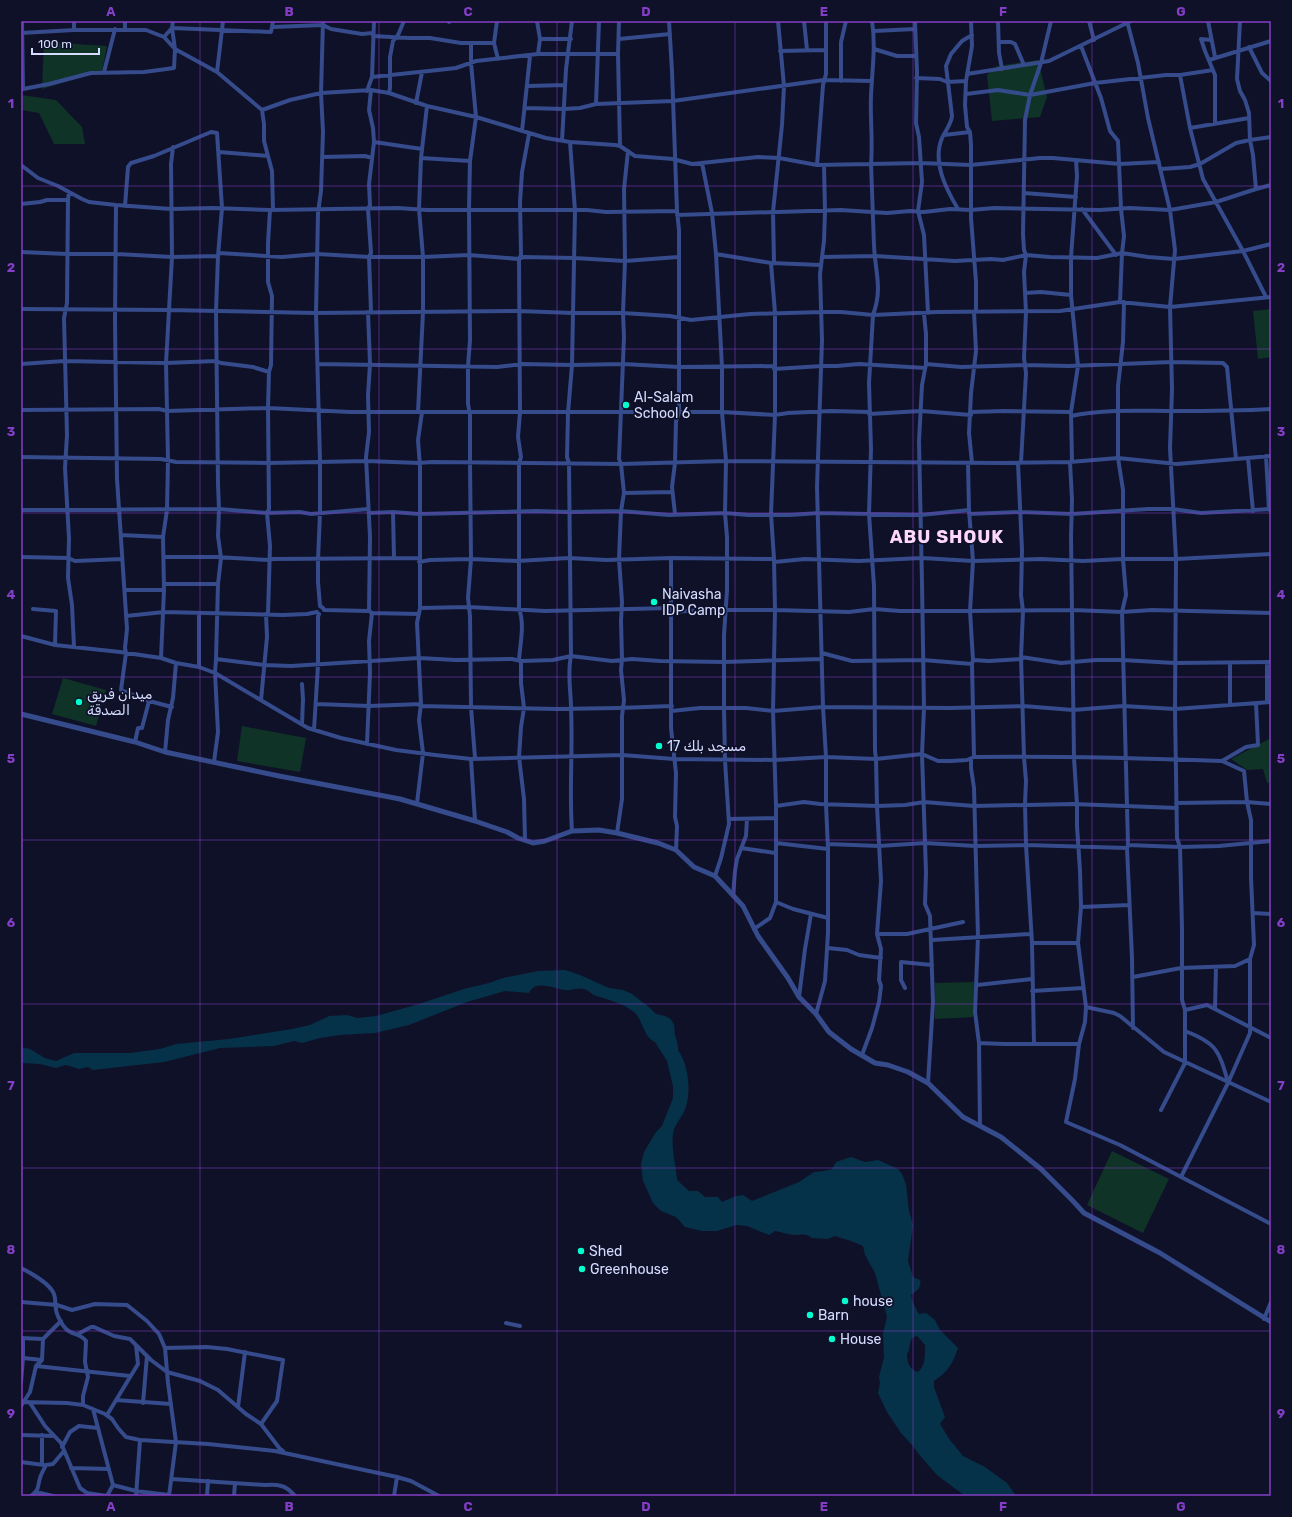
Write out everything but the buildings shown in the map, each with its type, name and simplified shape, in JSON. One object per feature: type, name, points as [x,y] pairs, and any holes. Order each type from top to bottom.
[{"type":"street","points":[[22,21],[23,89],[49,84],[80,75],[104,72],[144,72],[174,68],[175,49],[172,28],[173,21]]},
{"type":"street","points":[[74,21],[74,30]]},
{"type":"street","points":[[124,21],[125,29]]},
{"type":"street","points":[[217,72],[223,21]]},
{"type":"street","points":[[172,28],[271,32],[274,21]]},
{"type":"street","points":[[367,744],[370,661],[370,558],[367,461],[370,364],[369,257],[371,253],[368,209],[370,205],[369,184],[374,142],[369,110],[369,90],[372,76],[374,21]]},
{"type":"street","points":[[389,93],[390,57],[395,37],[404,21]]},
{"type":"street","points":[[497,21],[494,43],[498,60]]},
{"type":"street","points":[[537,21],[540,39],[538,54]]},
{"type":"street","points":[[562,140],[565,85],[572,21]]},
{"type":"street","points":[[596,104],[599,21]]},
{"type":"street","points":[[620,146],[618,104],[618,39],[619,23],[622,21]]},
{"type":"street","points":[[669,21],[679,230],[679,413],[676,421],[675,463],[672,492],[675,514]]},
{"type":"street","points":[[754,929],[770,918],[776,902],[776,806],[773,711],[775,610],[771,514],[775,415],[775,313],[772,263],[773,212],[782,125],[784,86],[778,21]]},
{"type":"street","points":[[804,21],[807,50]]},
{"type":"street","points":[[817,165],[824,80],[826,74],[826,21]]},
{"type":"street","points":[[841,81],[841,42],[846,21]]},
{"type":"street","points":[[862,1055],[872,1028],[879,1002],[881,958],[877,934],[881,881],[875,751],[874,609],[869,514],[871,442],[869,413],[870,365],[873,315],[879,281],[875,256],[871,164],[874,49],[874,31],[872,21]]},
{"type":"street","points":[[915,21],[916,123],[922,182],[918,211],[924,235],[926,313],[925,366],[921,411],[919,463],[922,558],[924,708],[922,754],[926,872],[925,904],[930,916],[932,940],[933,1002],[928,1083]]},
{"type":"street","points":[[971,21],[972,35],[966,81],[966,116],[967,127],[970,132],[972,238],[975,260],[976,352],[969,433],[969,512],[973,561],[970,612],[978,937],[975,1012],[978,1043],[980,1126]]},
{"type":"street","points":[[998,21],[1002,68]]},
{"type":"street","points":[[1034,1044],[1032,943],[1030,934],[1026,846],[1026,781],[1024,757],[1022,658],[1023,611],[1021,595],[1022,550],[1019,462],[1026,365],[1024,358],[1026,312],[1024,272],[1026,255],[1023,234],[1023,209],[1025,120],[1030,94],[1041,62],[1051,21]]},
{"type":"street","points":[[1088,21],[1094,40]]},
{"type":"street","points":[[1208,21],[1215,57]]},
{"type":"street","points":[[1240,21],[1238,85],[1245,100],[1249,118],[1256,188]]},
{"type":"street","points":[[967,74],[1048,61],[1082,46],[1128,22],[1138,63],[1152,138],[1161,169],[1170,210],[1174,259],[1170,307],[1172,362],[1170,463],[1176,559],[1176,838],[1180,847],[1182,928],[1181,968],[1182,1000],[1185,1010],[1185,1063],[1161,1110]]},
{"type":"street","points":[[273,27],[323,23],[331,29],[355,33],[395,37],[430,38],[460,43],[494,43]]},
{"type":"street","points":[[314,730],[318,665],[317,608],[320,606],[318,560],[320,461],[316,313],[322,156],[321,93],[323,23]]},
{"type":"street","points":[[164,37],[172,28]]},
{"type":"street","points":[[21,33],[115,29],[146,30],[164,37],[175,49],[217,72],[262,110],[264,142],[272,171],[272,210],[268,256],[268,282],[272,296],[272,312],[271,365],[269,372],[268,408],[269,509],[267,513],[270,546],[267,637],[261,700]]},
{"type":"street","points":[[104,72],[115,29]]},
{"type":"street","points":[[874,31],[915,29]]},
{"type":"street","points":[[618,39],[670,34]]},
{"type":"street","points":[[958,209],[945,186],[939,163],[940,147],[944,135],[951,123],[952,116],[946,66],[948,58],[962,41],[972,35]]},
{"type":"street","points":[[540,39],[571,39]]},
{"type":"street","points":[[1211,40],[1201,39],[1208,60],[1215,73],[1215,124]]},
{"type":"street","points":[[1208,60],[1271,41]]},
{"type":"street","points":[[999,42],[1011,42],[1015,44],[1024,65]]},
{"type":"street","points":[[471,43],[471,63],[476,117],[470,161],[469,209],[470,340],[468,366],[470,415],[471,559],[468,598],[475,821]]},
{"type":"street","points":[[1082,46],[1110,131],[1118,141],[1121,209],[1124,236],[1122,254],[1123,342],[1120,363],[1118,458],[1123,490],[1122,511],[1126,595],[1122,612],[1122,660],[1126,757],[1127,846],[1133,977],[1133,1028]]},
{"type":"street","points":[[1248,47],[1262,73],[1271,81]]},
{"type":"street","points":[[874,49],[897,56],[916,56]]},
{"type":"street","points":[[780,51],[825,50]]},
{"type":"street","points":[[372,76],[456,68],[476,61],[498,60],[538,54],[618,54]]},
{"type":"street","points":[[522,131],[526,108],[530,56]]},
{"type":"street","points":[[966,94],[998,90],[1030,94],[1095,83],[1166,75],[1180,75],[1213,70]]},
{"type":"street","points":[[416,103],[422,72]]},
{"type":"street","points":[[1180,75],[1190,128],[1203,179],[1243,251],[1266,297]]},
{"type":"street","points":[[916,78],[940,79],[947,82],[966,81]]},
{"type":"street","points":[[526,108],[564,109],[580,108],[596,104],[673,101],[824,80],[872,81]]},
{"type":"street","points":[[528,86],[565,85]]},
{"type":"street","points":[[262,110],[290,100],[321,93],[369,90],[389,93],[416,103],[476,117],[529,134],[570,142],[593,142],[620,146],[635,156],[676,160],[685,163],[702,163],[739,158],[779,158],[817,165],[939,163],[971,165],[1024,159],[1053,158],[1120,164],[1159,162]]},
{"type":"street","points":[[417,803],[423,753],[419,720],[420,705],[417,623],[420,608],[419,430],[423,312],[423,257],[419,209],[420,158],[427,106]]},
{"type":"street","points":[[1190,128],[1249,118]]},
{"type":"street","points":[[124,206],[128,166],[214,131],[217,133],[222,208],[218,254],[216,311],[219,509],[218,536],[221,558],[218,584],[215,673],[218,732],[214,762]]},
{"type":"street","points":[[944,135],[970,132]]},
{"type":"street","points":[[525,840],[524,799],[519,757],[524,708],[520,660],[521,613],[519,609],[519,463],[521,457],[518,436],[520,412],[518,311],[519,259],[521,255],[520,210],[522,172],[529,134]]},
{"type":"street","points":[[1161,169],[1190,167],[1200,164],[1236,143],[1271,137]]},
{"type":"street","points":[[374,142],[422,149]]},
{"type":"street","points":[[570,142],[575,211],[572,365],[568,413],[567,457],[569,464],[571,656],[569,682],[571,708],[570,809],[572,831]]},
{"type":"street","points":[[161,658],[164,612],[163,537],[167,510],[168,460],[166,363],[172,257],[171,164],[173,147]]},
{"type":"street","points":[[617,833],[622,799],[622,716],[624,708],[621,670],[622,602],[619,559],[620,511],[624,493],[621,464],[619,459],[625,261],[624,185],[628,151]]},
{"type":"street","points":[[219,152],[268,156]]},
{"type":"street","points":[[322,156],[365,156],[372,158]]},
{"type":"street","points":[[420,158],[470,161]]},
{"type":"street","points":[[1076,160],[1076,209],[1071,257],[1071,295],[1078,366],[1071,414],[1071,561],[1073,610],[1072,662],[1074,758],[1081,907],[1078,943],[1086,1007],[1085,1022],[1079,1044],[1075,1079],[1066,1122],[1120,1145],[1271,1224]]},
{"type":"street","points":[[702,163],[712,214],[716,254],[722,367],[722,412],[726,461],[724,708],[725,760],[729,819],[721,858],[715,876]]},
{"type":"street","points":[[816,1014],[825,981],[828,948],[828,846],[826,757],[823,707],[818,463],[822,366],[821,265],[825,212],[824,165]]},
{"type":"street","points":[[21,166],[38,178],[58,186],[89,202],[171,209],[469,209],[712,214],[825,212],[841,210],[887,213],[994,208],[1170,210],[1216,202],[1256,188],[1271,185]]},
{"type":"street","points":[[69,192],[67,303],[64,318],[67,435],[65,457],[69,538],[68,558],[74,647]]},
{"type":"street","points":[[1024,193],[1076,197]]},
{"type":"street","points":[[21,204],[47,200],[68,200]]},
{"type":"street","points":[[116,205],[116,410],[119,510],[126,616],[126,653],[121,690],[149,701],[172,707]]},
{"type":"street","points":[[1082,209],[1116,255]]},
{"type":"street","points":[[822,257],[875,256],[955,261],[1003,260],[1026,255],[1050,258],[1097,258],[1122,254],[1174,259],[1243,251],[1271,244]]},
{"type":"street","points":[[21,252],[172,257],[218,254],[282,257],[318,254],[369,257],[469,255],[519,259],[524,257],[625,261],[678,258]]},
{"type":"street","points":[[716,254],[772,263],[821,265]]},
{"type":"street","points":[[1025,293],[1041,292],[1071,295]]},
{"type":"street","points":[[21,309],[116,309],[316,313],[518,311],[623,313],[670,316],[691,320],[775,313],[841,312],[873,315],[1060,311],[1122,302],[1170,307],[1271,297]]},
{"type":"street","points":[[21,364],[64,361],[166,363],[216,361],[253,367],[269,372]]},
{"type":"street","points":[[318,364],[497,367],[518,366],[523,364],[623,364],[679,367],[774,368],[859,364],[974,367],[1026,365],[1078,366],[1120,363],[1172,362],[1223,363],[1226,364],[1230,384],[1236,459]]},
{"type":"street","points":[[21,410],[116,410],[159,408],[167,411],[268,408],[319,410],[326,412],[722,412],[775,415],[788,412],[820,411],[869,413],[921,411],[971,414],[1023,412],[1071,414],[1118,410],[1232,411],[1271,409]]},
{"type":"street","points":[[21,457],[161,459],[176,462],[269,463],[367,461],[419,463],[470,462],[569,464],[726,461],[818,463],[1071,462],[1118,458],[1177,464],[1269,456],[1270,510],[1201,513],[1173,509],[1072,514],[969,512],[921,515],[819,513],[748,515],[725,513],[675,514],[620,511],[419,514],[369,511],[320,514],[267,513],[219,509],[21,510]]},
{"type":"street","points":[[1248,458],[1253,511]]},
{"type":"street","points":[[624,493],[672,492]]},
{"type":"street","points":[[393,512],[394,558]]},
{"type":"street","points":[[121,535],[163,537]]},
{"type":"street","points":[[164,557],[269,560],[394,558],[419,560],[471,559],[520,561],[569,558],[671,558],[774,561],[922,558],[973,561],[1071,561],[1176,559],[1271,554]]},
{"type":"street","points":[[21,557],[68,558],[75,561],[122,559]]},
{"type":"street","points":[[671,558],[671,728],[676,773],[676,850]]},
{"type":"street","points":[[164,584],[218,584]]},
{"type":"street","points":[[125,590],[164,590]]},
{"type":"street","points":[[320,606],[324,610]]},
{"type":"street","points":[[420,608],[775,610],[849,612],[874,609],[970,612],[1073,610],[1122,612],[1152,610],[1176,612],[1271,613]]},
{"type":"street","points":[[33,609],[56,611],[55,645]]},
{"type":"street","points":[[126,616],[164,612],[307,614],[323,613],[324,610],[419,614]]},
{"type":"street","points":[[199,613],[199,667]]},
{"type":"street","points":[[21,636],[55,645],[161,658],[176,663],[199,667],[215,673],[314,730],[367,744],[473,759],[622,756],[725,760],[775,760],[826,757],[876,759],[922,754],[938,761],[956,761],[973,758],[1126,757],[1222,761],[1244,771],[1247,802],[1251,820],[1254,945],[1250,959],[1250,1034],[1228,1083],[1181,1178]]},
{"type":"street","points":[[316,704],[369,706],[420,705],[468,708],[724,708],[773,711],[823,707],[924,708],[1023,706],[1073,710],[1123,706],[1175,709],[1269,702],[1269,662],[1175,663],[1122,660],[1054,663],[1022,658],[972,662],[923,660],[852,661],[822,653]]},
{"type":"street","points":[[216,659],[264,665],[318,665],[419,658],[470,660],[558,659],[571,656],[612,662],[622,659],[724,662],[822,659]]},
{"type":"street","points":[[165,752],[168,720],[172,707],[176,663]]},
{"type":"street","points":[[1230,663],[1230,704]]},
{"type":"street","points":[[302,684],[304,699],[302,724]]},
{"type":"street","points":[[135,742],[138,728],[142,728],[149,701]]},
{"type":"street","points":[[1222,761],[1246,747],[1258,745],[1256,703]]},
{"type":"street","points":[[21,714],[135,742],[165,752],[417,803],[475,821],[525,840],[538,843],[572,831],[598,830],[658,843],[676,850],[694,867],[715,876],[743,906],[754,929],[788,978],[799,997],[816,1014],[829,1032],[851,1049],[875,1062],[908,1072],[928,1083],[963,1117],[1001,1137],[1041,1169],[1084,1213],[1170,1259],[1271,1322]]},
{"type":"street","points":[[776,806],[804,802],[877,806],[905,805],[924,802],[974,806],[1025,804],[1177,808]]},
{"type":"street","points":[[1176,803],[1247,802],[1271,804]]},
{"type":"street","points":[[729,819],[776,818]]},
{"type":"street","points":[[733,896],[735,871],[746,836],[747,819]]},
{"type":"street","points":[[776,843],[828,846],[879,846],[924,843],[976,846],[1180,847],[1219,846],[1271,841]]},
{"type":"street","points":[[741,848],[775,853]]},
{"type":"street","points":[[776,902],[828,918]]},
{"type":"street","points":[[1081,907],[1130,905]]},
{"type":"street","points":[[1253,913],[1271,914]]},
{"type":"street","points":[[799,997],[804,949],[811,914]]},
{"type":"street","points":[[877,934],[907,934],[963,922]]},
{"type":"street","points":[[932,940],[1030,934]]},
{"type":"street","points":[[1032,943],[1078,943]]},
{"type":"street","points":[[828,948],[850,950],[859,954],[881,958]]},
{"type":"street","points":[[1133,977],[1181,968],[1235,966],[1250,959]]},
{"type":"street","points":[[905,988],[901,980],[901,962],[932,965]]},
{"type":"street","points":[[1215,1008],[1216,967]]},
{"type":"street","points":[[977,985],[1032,979]]},
{"type":"street","points":[[1032,991],[1083,988]]},
{"type":"street","points":[[1185,1010],[1208,1005],[1271,1038]]},
{"type":"street","points":[[1086,1007],[1114,1013],[1124,1019],[1133,1028],[1164,1052],[1271,1102]]},
{"type":"street","points":[[1185,1031],[1202,1037],[1212,1045],[1221,1058],[1228,1083]]},
{"type":"street","points":[[978,1043],[1079,1044]]},
{"type":"street","points":[[21,1268],[36,1275],[54,1293],[57,1304],[56,1309],[61,1321],[68,1330],[78,1334],[86,1341],[85,1362],[88,1372],[87,1383],[83,1396],[83,1405]]},
{"type":"street","points":[[21,1302],[57,1304],[72,1310],[95,1304],[127,1305],[147,1321],[159,1334],[165,1348],[176,1442],[169,1495],[136,1491],[113,1485]]},
{"type":"street","points":[[1264,1318],[1271,1302]]},
{"type":"street","points":[[22,1403],[30,1392],[36,1366],[42,1360],[43,1339],[61,1321]]},
{"type":"street","points":[[506,1323],[520,1326]]},
{"type":"street","points":[[78,1334],[91,1327],[94,1327],[114,1336],[130,1339],[147,1356],[167,1372],[200,1381],[218,1390],[261,1424],[280,1449],[293,1454]]},
{"type":"street","points":[[21,1382],[23,1358],[22,1338],[43,1339]]},
{"type":"street","points":[[107,1415],[138,1364],[136,1345]]},
{"type":"street","points":[[165,1348],[207,1347],[244,1352],[283,1360],[277,1400],[261,1424]]},
{"type":"street","points":[[238,1407],[244,1352]]},
{"type":"street","points":[[143,1403],[147,1356]]},
{"type":"street","points":[[23,1358],[42,1360]]},
{"type":"street","points":[[36,1366],[130,1376]]},
{"type":"street","points":[[116,1400],[171,1404]]},
{"type":"street","points":[[22,1403],[67,1403],[83,1405],[107,1415],[126,1437],[140,1440],[275,1451],[293,1454],[411,1481],[439,1496]]},
{"type":"street","points":[[30,1403],[45,1426],[61,1443],[80,1488],[85,1495],[107,1496],[113,1485],[93,1409]]},
{"type":"street","points":[[21,1462],[44,1465],[53,1464],[63,1449],[70,1432],[79,1426],[98,1428]]},
{"type":"street","points":[[21,1435],[54,1436]]},
{"type":"street","points":[[30,1496],[36,1492],[39,1487],[44,1465],[42,1435]]},
{"type":"street","points":[[136,1496],[140,1440]]},
{"type":"street","points":[[71,1468],[109,1469]]},
{"type":"street","points":[[394,1496],[397,1477]]},
{"type":"street","points":[[172,1479],[282,1486],[289,1489],[295,1496]]},
{"type":"street","points":[[207,1496],[208,1481]]},
{"type":"street","points":[[234,1496],[236,1483]]},
{"type":"street","points":[[36,1492],[53,1496]]},
{"type":"green space","points":[[44,42],[107,46],[102,71],[42,89]]},
{"type":"green space","points":[[1038,60],[1047,97],[1040,117],[992,121],[987,75],[997,66]]},
{"type":"green space","points":[[21,95],[56,100],[82,127],[85,144],[54,144],[39,113],[21,110]]},
{"type":"green space","points":[[1271,309],[1271,357],[1258,359],[1253,311]]},
{"type":"green space","name":"ميدان فريق الصدقة","points":[[63,678],[106,690],[96,726],[52,714]]},
{"type":"green space","points":[[242,726],[306,738],[300,772],[237,761]]},
{"type":"green space","points":[[1271,738],[1271,782],[1267,783],[1263,769],[1247,770],[1231,759]]},
{"type":"green space","points":[[974,982],[973,1017],[935,1019],[935,983]]},
{"type":"green space","points":[[1112,1151],[1169,1179],[1143,1233],[1087,1205]]},
{"type":"water","points":[[565,970],[609,988],[623,990],[632,994],[656,1014],[667,1017],[673,1022],[678,1050],[682,1056],[687,1072],[689,1089],[684,1112],[674,1131],[673,1151],[677,1180],[689,1191],[698,1191],[705,1197],[718,1197],[722,1202],[736,1196],[743,1195],[752,1201],[799,1182],[814,1172],[832,1169],[836,1162],[851,1157],[865,1162],[878,1160],[898,1169],[906,1184],[909,1211],[913,1225],[908,1261],[913,1277],[920,1280],[918,1289],[911,1295],[913,1303],[919,1314],[926,1313],[935,1320],[940,1330],[958,1348],[949,1367],[934,1381],[934,1387],[945,1417],[940,1424],[950,1440],[963,1456],[985,1467],[1007,1483],[1016,1496],[965,1496],[937,1475],[901,1433],[887,1412],[878,1393],[880,1383],[879,1377],[884,1357],[883,1333],[887,1317],[875,1273],[865,1255],[863,1246],[835,1236],[828,1239],[812,1238],[806,1235],[793,1235],[775,1231],[769,1235],[747,1226],[736,1225],[717,1231],[702,1231],[685,1227],[676,1217],[661,1211],[653,1203],[643,1181],[641,1164],[644,1152],[656,1132],[662,1126],[673,1098],[673,1086],[667,1061],[655,1042],[648,1036],[637,1015],[630,1009],[620,1004],[594,995],[584,989],[579,988],[565,990],[546,986],[536,986],[529,993],[505,991],[467,1002],[409,1025],[375,1033],[340,1035],[302,1043],[294,1041],[274,1046],[220,1048],[164,1062],[93,1070],[88,1067],[79,1069],[66,1065],[56,1068],[40,1064],[21,1063],[21,1047],[30,1049],[45,1058],[56,1061],[74,1053],[130,1053],[160,1049],[176,1044],[229,1039],[292,1029],[310,1025],[329,1016],[347,1015],[358,1018],[376,1016],[503,978],[538,971]],"holes":[[[917,1336],[925,1345],[924,1363],[918,1372],[912,1369],[909,1365],[907,1354],[911,1341],[914,1337]]]},
{"type":"place","name":"Al-Salam School 6","points":[[626,405]]},
{"type":"place","name":"Naivasha IDP Camp","points":[[654,602]]},
{"type":"place","name":"ميدان فريق الصدقة","points":[[79,702]]},
{"type":"place","name":"مسجد بلك 17","points":[[659,746]]},
{"type":"place","name":"Shed","points":[[581,1251]]},
{"type":"place","name":"Greenhouse","points":[[582,1269]]},
{"type":"place","name":"house","points":[[845,1301]]},
{"type":"place","name":"Barn","points":[[810,1315]]},
{"type":"place","name":"House","points":[[832,1339]]},
{"type":"district","name":"ABU SHOUK","points":[[947,537]]}]
